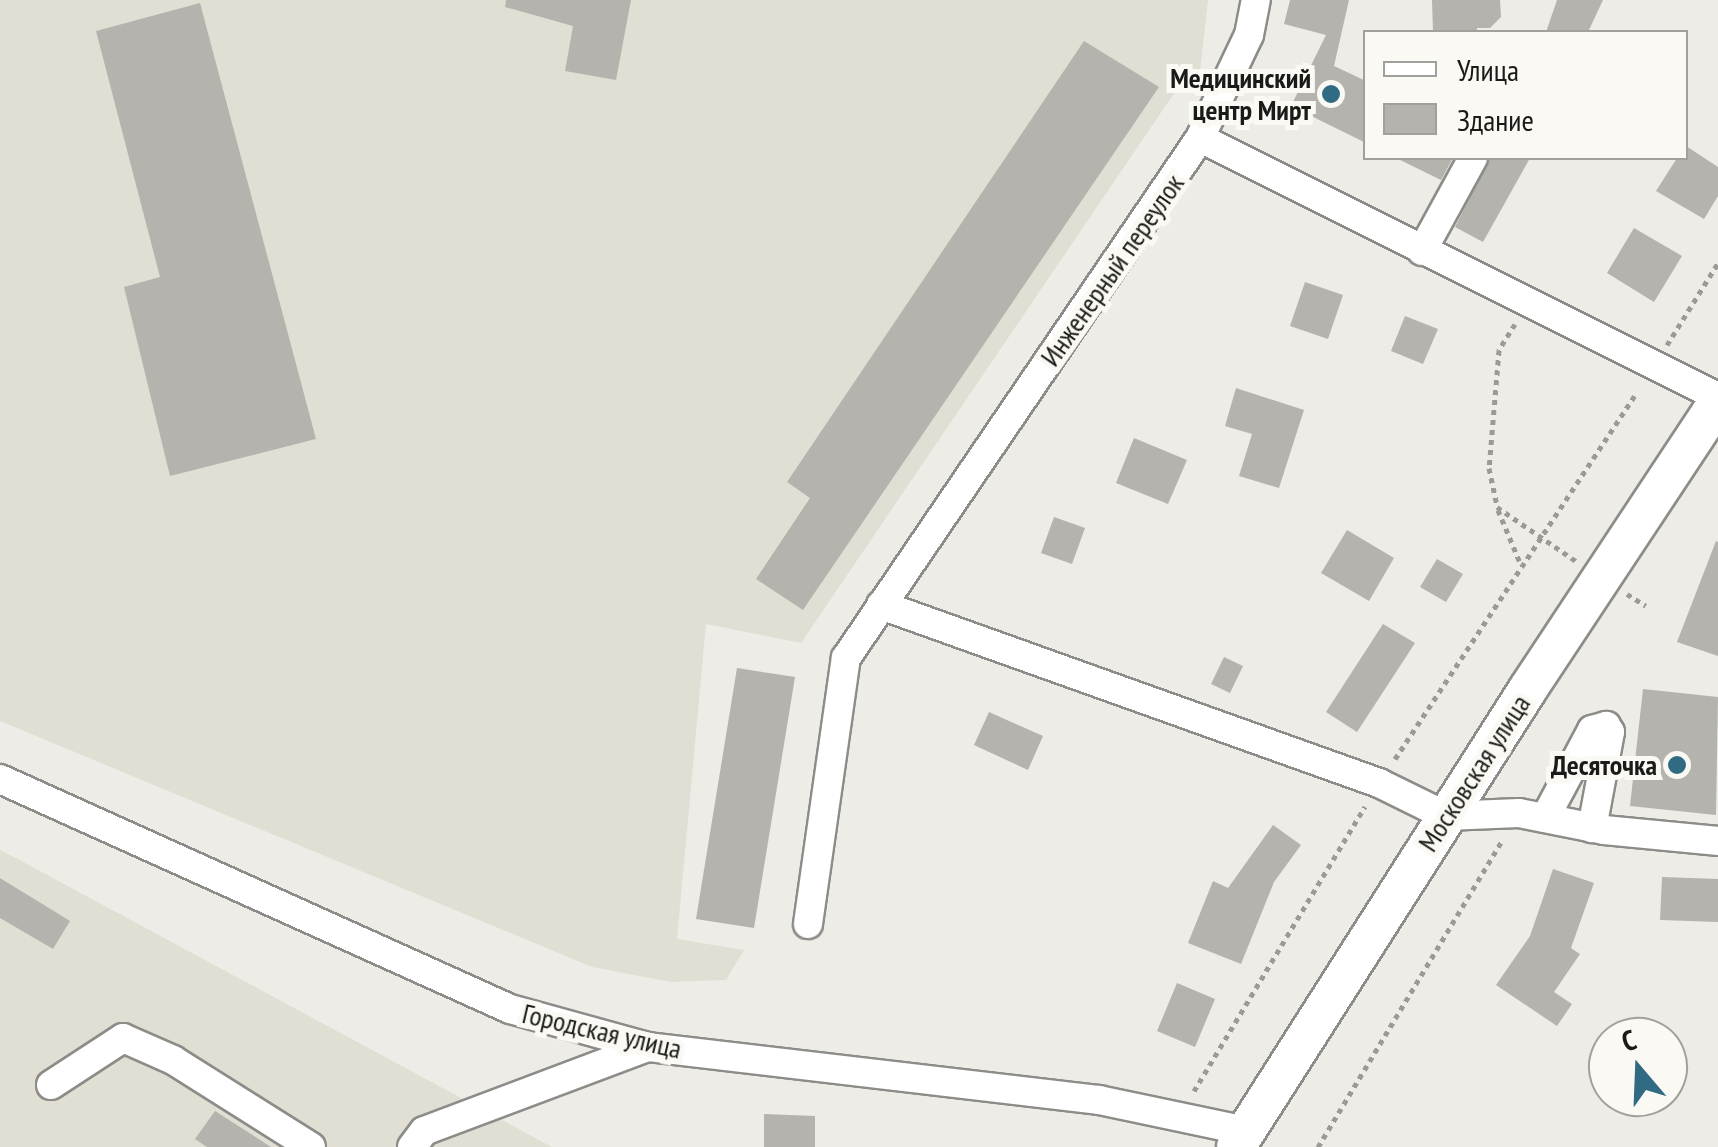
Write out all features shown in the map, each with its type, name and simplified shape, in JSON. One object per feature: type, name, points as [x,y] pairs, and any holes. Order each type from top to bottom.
[{"type":"main road","name":"Московская улица","points":[[1241,1139],[1718,400]]},
{"type":"street","name":"Инженерный переулок","points":[[808,924],[846,658],[1200,138],[1249,35],[1256,0]]},
{"type":"street","points":[[1200,138],[1718,400]]},
{"type":"street","points":[[1422,251],[1472,160]]},
{"type":"street","points":[[881,605],[1379,783],[1446,816],[1532,815],[1592,828],[1718,841]]},
{"type":"street","points":[[1532,815],[1592,730],[1606,726],[1610,732],[1592,828]]},
{"type":"street","name":"Городская улица","points":[[0,779],[510,1009],[648,1047],[1099,1100],[1241,1139]]},
{"type":"street","points":[[51,1085],[124,1038],[173,1060],[311,1147]]},
{"type":"street","points":[[412,1147],[424,1131],[648,1047]]},
{"type":"path","points":[[1665,347],[1718,263]]},
{"type":"path","points":[[1521,566],[1497,507],[1489,468],[1499,350],[1526,304]]},
{"type":"path","points":[[1390,766],[1635,394]]},
{"type":"path","points":[[1497,507],[1582,565]]},
{"type":"path","points":[[1194,1091],[1368,801]]},
{"type":"path","points":[[1318,1147],[1532,815]]},
{"type":"shaded area","points":[[0,0],[1208,0],[1198,90],[1179,86],[801,643],[706,624],[677,939],[744,950],[726,980],[671,982],[592,967],[0,721]]},
{"type":"shaded area","points":[[0,850],[27,864],[552,1147],[0,1147]]},
{"type":"building","points":[[506,0],[631,0],[616,80],[565,71],[573,26],[505,7]]},
{"type":"building","name":"Медицинский центр Мирт","points":[[1290,0],[1349,0],[1334,66],[1363,80],[1363,142],[1291,106],[1326,35],[1284,24]]},
{"type":"building","points":[[1432,0],[1500,0],[1501,17],[1490,28],[1433,30]]},
{"type":"building","points":[[1557,0],[1603,0],[1589,30],[1547,30]]},
{"type":"building","points":[[200,3],[316,439],[170,476],[124,287],[160,277],[96,31]]},
{"type":"building","points":[[1084,41],[1159,87],[803,610],[756,579],[810,498],[787,482]]},
{"type":"building","points":[[1688,147],[1718,167],[1718,196],[1704,219],[1656,191],[1676,160],[1688,160]]},
{"type":"building","points":[[1400,160],[1452,160],[1441,180]]},
{"type":"building","points":[[1489,160],[1529,160],[1483,242],[1455,227]]},
{"type":"building","points":[[1634,228],[1682,256],[1654,302],[1607,273]]},
{"type":"building","points":[[1305,282],[1343,295],[1328,339],[1290,326]]},
{"type":"building","points":[[1405,316],[1438,329],[1423,364],[1391,351]]},
{"type":"building","points":[[1236,388],[1304,410],[1279,488],[1239,476],[1252,434],[1225,426]]},
{"type":"building","points":[[1134,438],[1187,460],[1168,504],[1116,483]]},
{"type":"building","points":[[1054,517],[1085,528],[1072,564],[1041,553]]},
{"type":"building","points":[[1347,530],[1394,558],[1369,601],[1321,573]]},
{"type":"building","points":[[1718,542],[1718,656],[1677,642]]},
{"type":"building","points":[[1437,559],[1463,574],[1446,602],[1420,587]]},
{"type":"building","points":[[1383,624],[1415,643],[1357,732],[1326,712]]},
{"type":"building","points":[[1224,657],[1243,666],[1230,693],[1211,684]]},
{"type":"building","points":[[737,668],[795,677],[754,928],[696,919]]},
{"type":"building","points":[[1643,689],[1718,697],[1716,815],[1630,806]]},
{"type":"building","points":[[989,712],[1043,736],[1028,770],[974,745]]},
{"type":"building","points":[[1273,825],[1301,845],[1274,882],[1241,964],[1188,943],[1213,881],[1228,888]]},
{"type":"building","points":[[1553,869],[1594,883],[1571,948],[1580,954],[1554,992],[1572,1004],[1557,1026],[1496,985],[1530,936]]},
{"type":"building","points":[[1662,877],[1718,879],[1718,922],[1660,920]]},
{"type":"building","points":[[0,878],[70,921],[53,949],[0,918]]},
{"type":"building","points":[[1177,983],[1215,999],[1195,1047],[1157,1031]]},
{"type":"building","points":[[215,1111],[271,1147],[207,1147],[195,1139]]},
{"type":"building","points":[[764,1114],[815,1116],[815,1147],[764,1147]]},
{"type":"place","name":"Медицинский центр Мирт","points":[[1331,94]]},
{"type":"place","name":"Десяточка","points":[[1677,765]]}]
